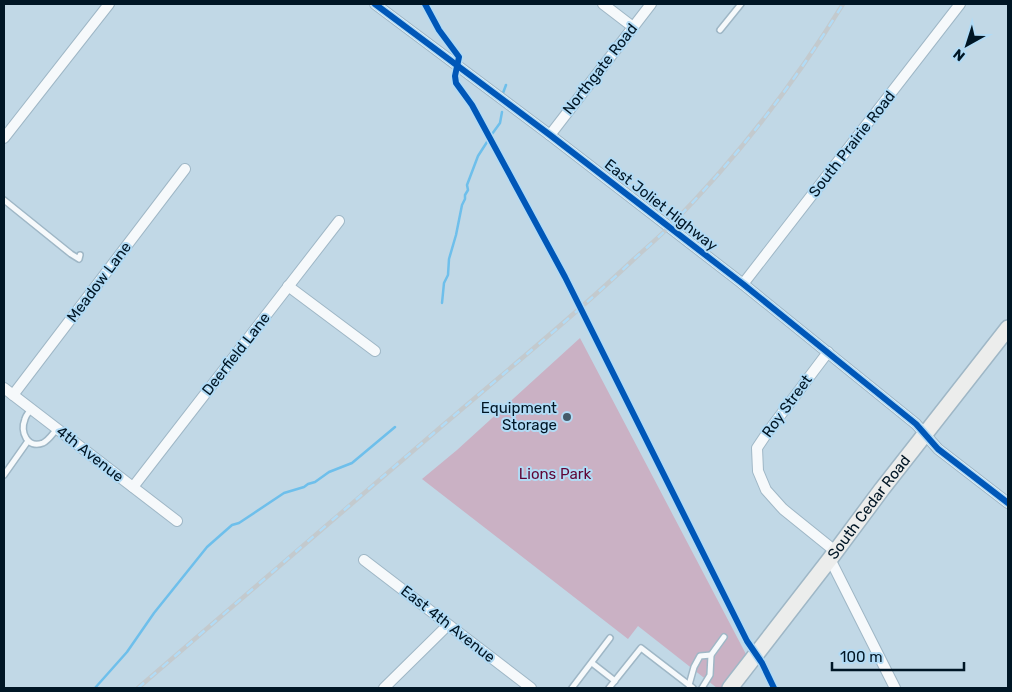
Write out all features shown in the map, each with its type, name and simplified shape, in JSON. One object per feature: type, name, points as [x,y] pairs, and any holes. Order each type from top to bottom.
[{"type":"main road","name":"South Cedar Road","points":[[730,688],[1008,328]]},
{"type":"street","points":[[4,138],[110,4]]},
{"type":"street","name":"East Joliet Highway","points":[[374,4],[550,135],[744,284],[916,424],[938,449],[1008,503]]},
{"type":"street","points":[[603,4],[633,27]]},
{"type":"street","name":"Northgate Road","points":[[550,135],[651,4]]},
{"type":"street","name":"South Prairie Road","points":[[744,284],[960,4]]},
{"type":"street","name":"Meadow Lane","points":[[13,395],[185,169]]},
{"type":"street","name":"Deerfield Lane","points":[[133,487],[338,221]]},
{"type":"street","points":[[288,286],[375,352]]},
{"type":"street","name":"Roy Street","points":[[828,352],[757,448],[758,471],[766,490],[783,509],[833,555]]},
{"type":"street","name":"4th Avenue","points":[[4,388],[177,521]]},
{"type":"street","points":[[833,555],[895,688]]},
{"type":"street","name":"East 4th Avenue","points":[[364,560],[531,688]]},
{"type":"street","points":[[384,688],[448,625]]},
{"type":"lane","points":[[720,30],[741,4]]},
{"type":"lane","points":[[4,200],[71,254],[79,259],[80,254]]},
{"type":"lane","points":[[31,409],[25,417],[24,424],[24,435],[28,442],[35,444],[43,443],[57,428]]},
{"type":"lane","points":[[4,475],[28,442]]},
{"type":"lane","points":[[702,688],[710,675],[711,655],[724,637]]},
{"type":"lane","points":[[572,688],[610,638]]},
{"type":"lane","points":[[610,688],[640,648],[691,687],[694,667],[700,656],[711,655]]},
{"type":"lane","points":[[592,663],[615,681]]},
{"type":"green space","name":"Lions Park","points":[[580,338],[748,658],[725,688],[717,688],[638,626],[628,639],[422,479],[457,450]]},
{"type":"waterway","points":[[503,93],[506,85]]},
{"type":"waterway","points":[[492,134],[500,123],[502,112]]},
{"type":"waterway","points":[[442,303],[444,283],[448,275],[449,259],[462,205],[468,190],[467,185],[478,156],[487,142]]},
{"type":"waterway","points":[[95,688],[127,652],[154,613],[207,547],[232,525],[239,523],[284,493],[304,487],[329,472],[352,463],[395,427]]},
{"type":"railway","points":[[138,688],[563,324],[665,230],[694,201],[763,120],[805,63],[843,4]]},
{"type":"cycle path","points":[[375,4],[550,135],[743,284],[916,424],[938,449],[1008,503]]},
{"type":"cycle path","points":[[425,4],[439,30],[459,57],[455,76],[456,83],[472,105],[565,277],[747,641],[762,663],[774,688]]},
{"type":"place","name":"Equipment Storage","points":[[567,417]]}]
